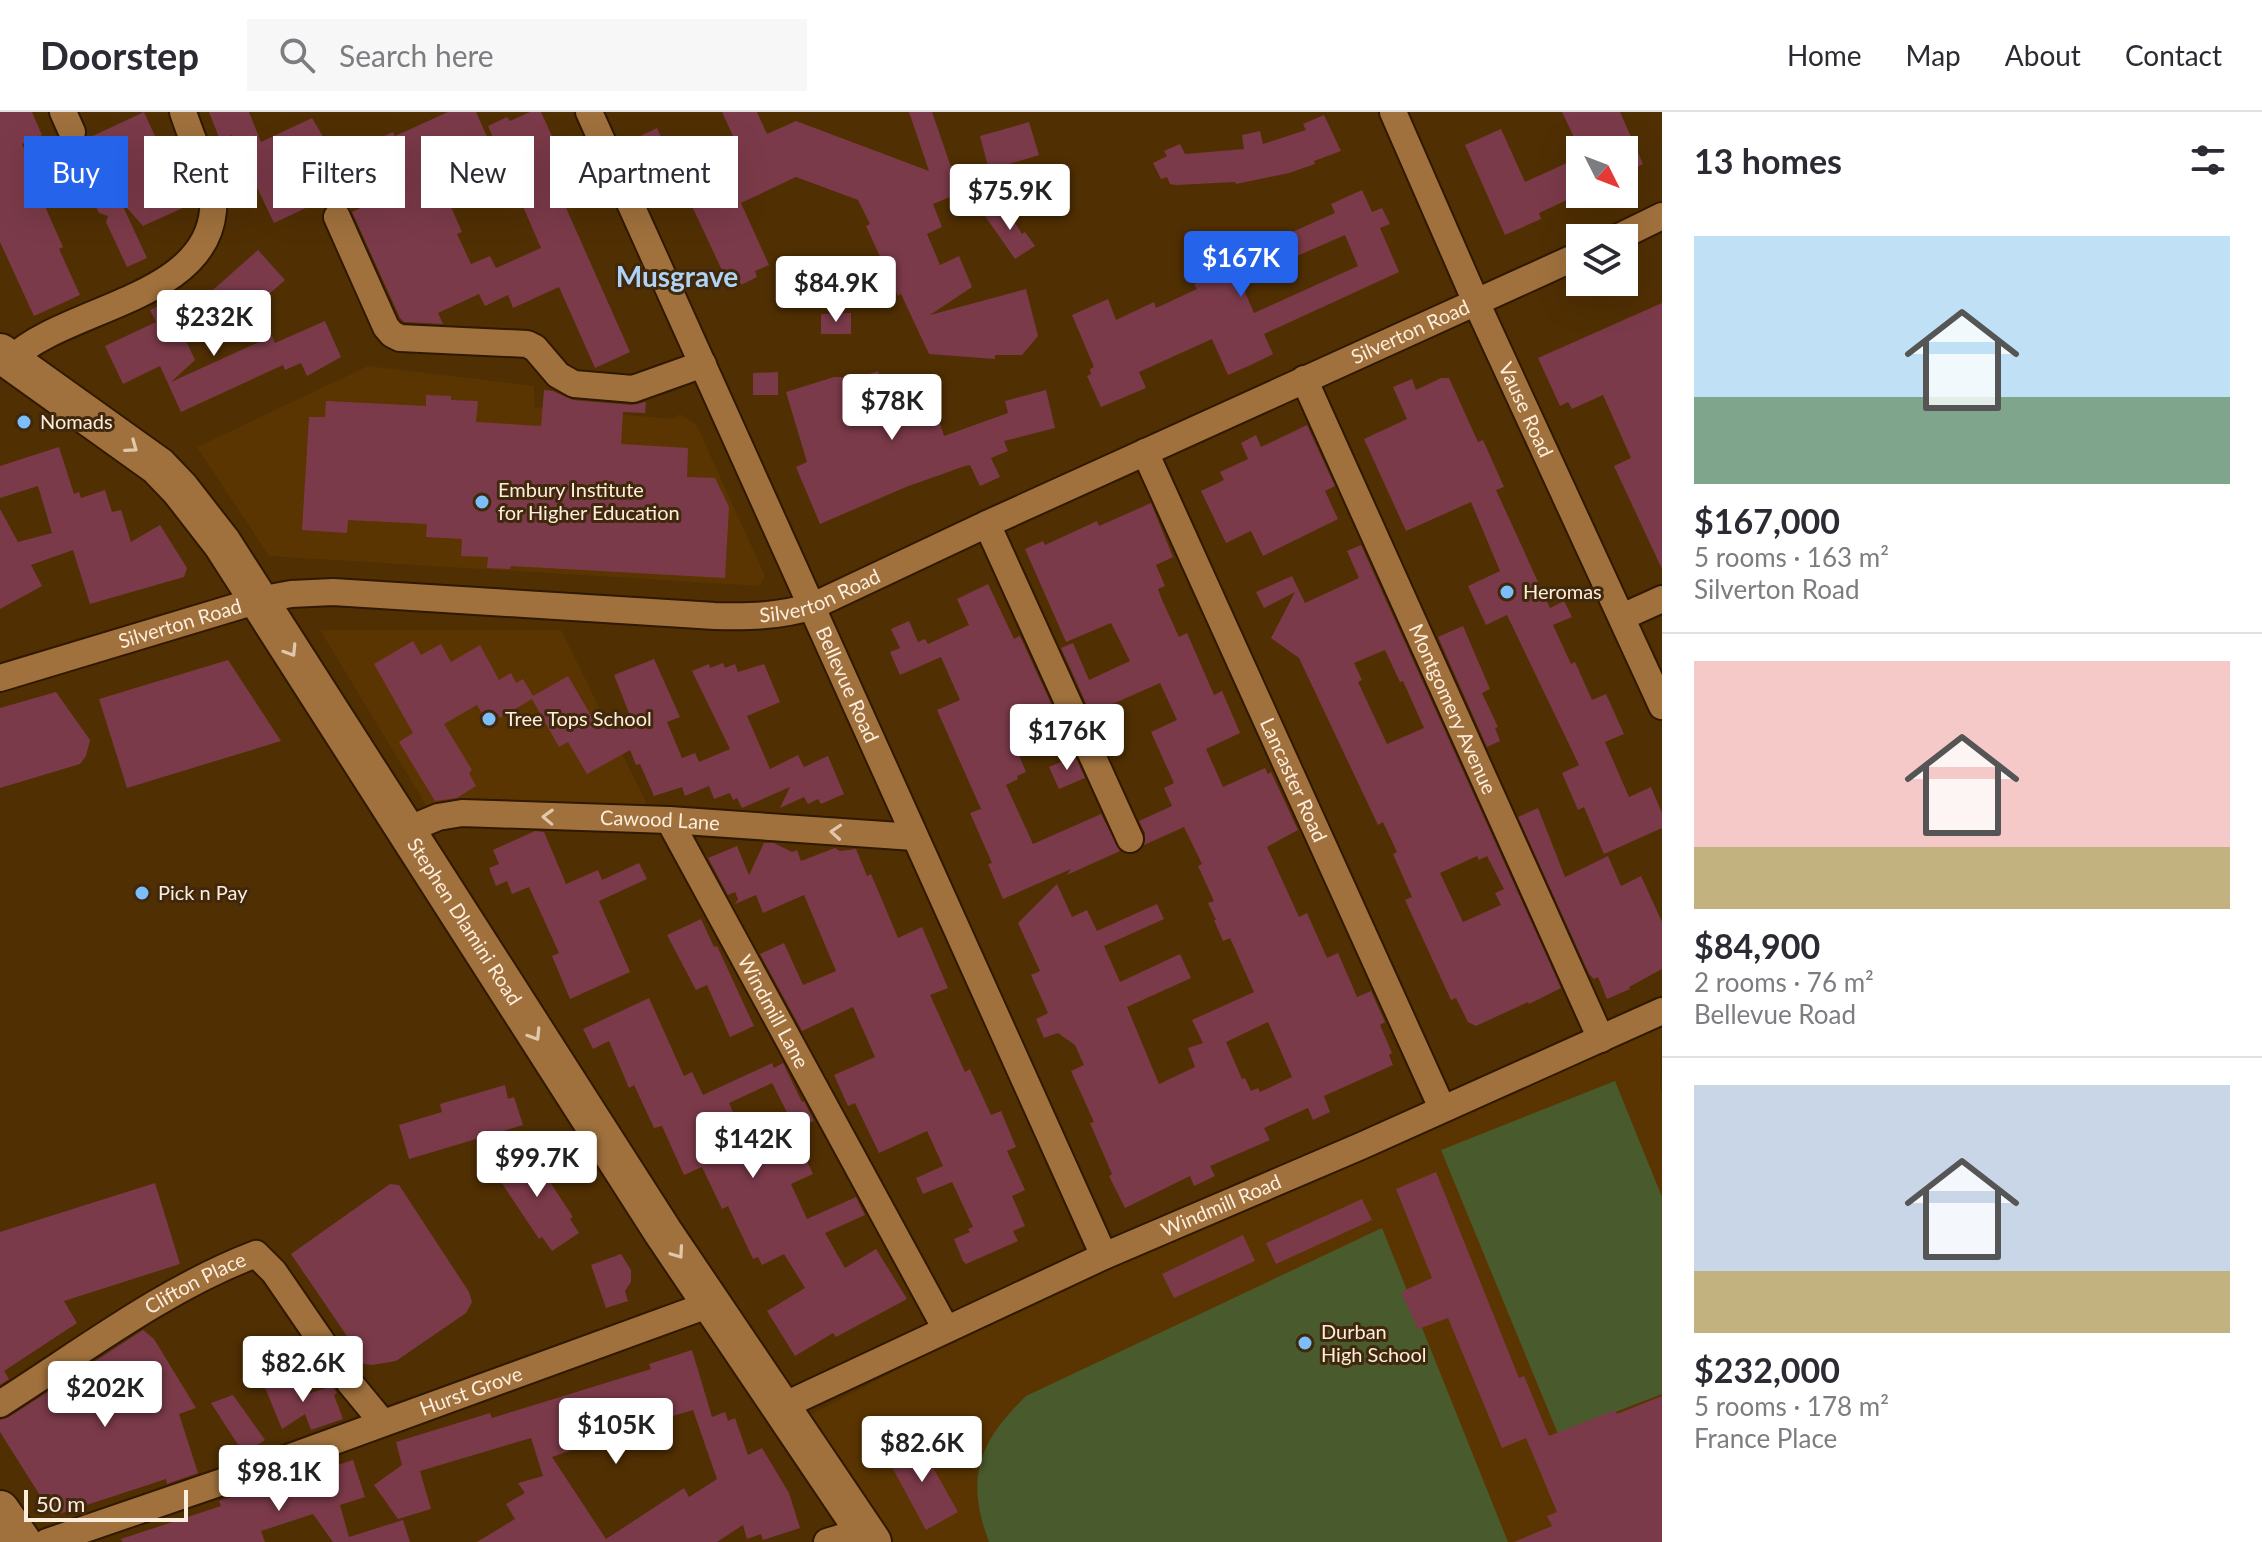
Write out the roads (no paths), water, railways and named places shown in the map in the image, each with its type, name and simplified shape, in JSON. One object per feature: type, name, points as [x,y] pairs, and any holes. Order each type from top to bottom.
[{"type":"main road","name":"Stephen Dlamini Road","points":[[5,357],[132,446],[169,477],[222,543],[663,1232],[868,1536]]},
{"type":"main road","points":[[0,1510],[22,1542]]},
{"type":"street","points":[[5,357],[43,335],[169,279],[196,254],[207,234],[213,210],[183,112]]},
{"type":"street","name":"Bellevue Road","points":[[589,112],[1104,1256]]},
{"type":"street","name":"Vause Road","points":[[1393,112],[1476,302],[1662,706]]},
{"type":"street","points":[[1638,228],[1662,216]]},
{"type":"street","points":[[337,217],[386,327],[400,338],[527,344],[535,348],[567,381],[624,389],[640,387],[703,364]]},
{"type":"street","name":"Silverton Road","points":[[0,678],[259,600],[291,594],[333,592],[639,613],[750,617],[798,611],[1566,261]]},
{"type":"street","name":"Montgomery Avenue","points":[[1304,379],[1601,1039]]},
{"type":"street","name":"Lancaster Road","points":[[1145,452],[1442,1108]]},
{"type":"street","points":[[987,524],[1130,839]]},
{"type":"street","points":[[1622,617],[1662,599]]},
{"type":"street","name":"Cawood Lane","points":[[407,830],[438,817],[462,813],[669,820],[914,837]]},
{"type":"street","name":"Windmill Lane","points":[[669,820],[946,1329]]},
{"type":"street","name":"Windmill Road","points":[[781,1407],[1104,1256],[1350,1151],[1662,1011]]},
{"type":"street","name":"Clifton Place","points":[[0,1404],[161,1301],[230,1264],[256,1254],[274,1272],[350,1383],[383,1423]]},
{"type":"street","name":"Hurst Grove","points":[[47,1542],[713,1303]]},
{"type":"street","points":[[827,1542],[868,1536]]},
{"type":"place","name":"Nomads","points":[[24,422]]},
{"type":"place","name":"Embury Institute for Higher Education","points":[[482,502]]},
{"type":"place","name":"Heromas","points":[[1507,592]]},
{"type":"place","name":"Tree Tops School","points":[[489,719]]},
{"type":"place","name":"Pick n Pay","points":[[142,893]]},
{"type":"place","name":"Durban High School","points":[[1305,1343]]},
{"type":"district","name":"Musgrave","points":[[677,277]]}]
